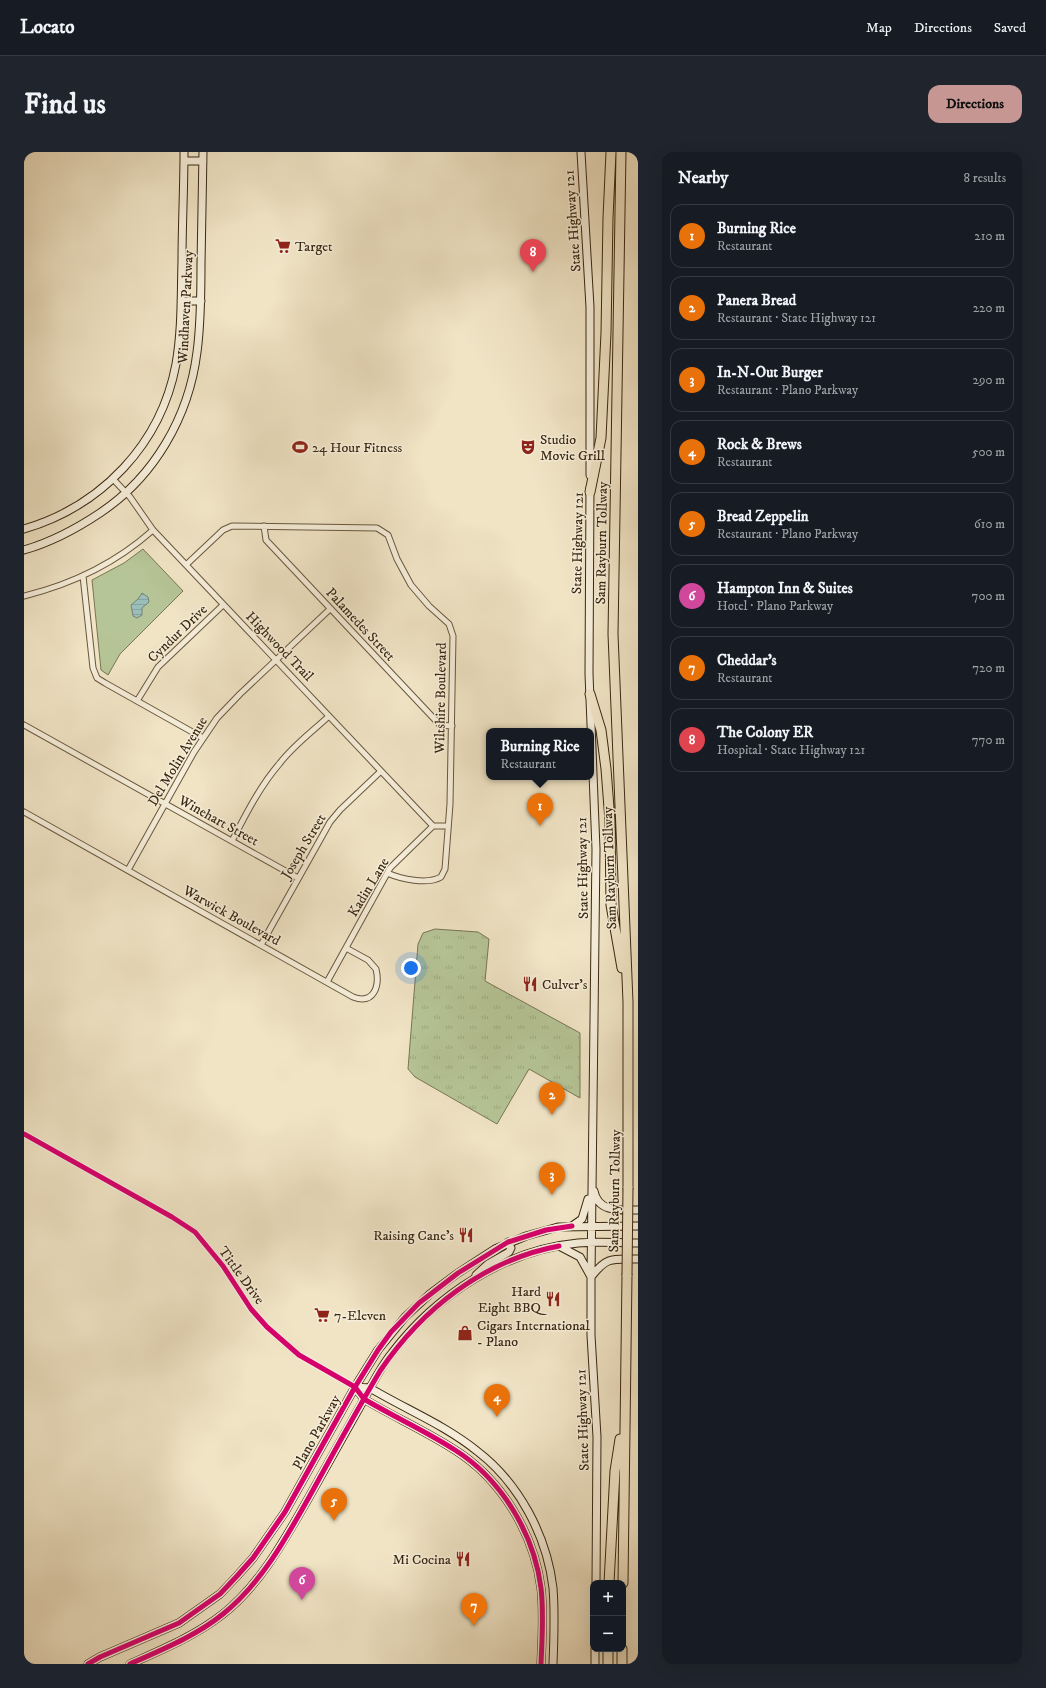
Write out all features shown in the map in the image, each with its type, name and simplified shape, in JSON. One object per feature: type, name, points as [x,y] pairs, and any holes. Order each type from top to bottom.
[{"type":"highway","points":[[590,492],[601,438],[606,333],[611,152]]},
{"type":"highway","name":"Sam Rayburn Tollway","points":[[621,152],[613,634],[628,1002],[628,1188],[623,1580]]},
{"type":"highway","points":[[590,694],[601,730],[604,753],[610,820],[611,905],[628,1002]]},
{"type":"highway","points":[[609,1580],[615,1471],[625,1400]]},
{"type":"highway","points":[[608,1652],[608,1664]]},
{"type":"highway","points":[[622,1652],[622,1664]]},
{"type":"main road","name":"Windhaven Parkway","points":[[24,529],[43,523],[69,510],[96,493],[113,479],[133,458],[143,444],[153,429],[166,400],[177,356],[181,302],[184,152]]},
{"type":"main road","name":"Windhaven Parkway","points":[[24,550],[46,543],[72,531],[104,510],[126,493],[156,458],[169,439],[184,408],[191,384],[197,352],[201,301],[203,152]]},
{"type":"main road","name":"State Highway 121","points":[[580,152],[591,315],[590,694],[591,728]]},
{"type":"main road","points":[[184,161],[203,161]]},
{"type":"main road","points":[[181,302],[201,301]]},
{"type":"main road","name":"State Highway 121","points":[[593,780],[596,850],[591,1336],[597,1437],[596,1580]]},
{"type":"main road","points":[[592,1183],[595,1198],[602,1206],[612,1210],[638,1210]]},
{"type":"main road","points":[[572,1226],[582,1219],[585,1213],[592,1183]]},
{"type":"main road","name":"Plano Parkway","points":[[88,1664],[100,1657],[179,1624],[220,1594],[237,1576],[253,1558],[285,1512],[355,1387],[382,1344],[419,1303],[458,1273],[508,1242],[552,1228],[572,1226],[638,1226]]},
{"type":"main road","points":[[472,1280],[488,1264],[509,1252],[511,1248],[508,1242]]},
{"type":"main road","name":"Plano Parkway","points":[[130,1664],[188,1636],[222,1615],[247,1590],[264,1570],[292,1528],[370,1388],[392,1352],[439,1304],[472,1280],[510,1261],[559,1246],[591,1243],[638,1243]]},
{"type":"main road","points":[[559,1246],[580,1257],[591,1277],[600,1266],[612,1259],[638,1259]]},
{"type":"main road","points":[[355,1387],[370,1388],[459,1438],[491,1462],[510,1482],[535,1525],[549,1566],[554,1610],[553,1664]]},
{"type":"main road","points":[[355,1387],[364,1399],[454,1449],[471,1461],[496,1485],[512,1510],[533,1552],[538,1574],[542,1608],[541,1664]]},
{"type":"main road","points":[[595,1652],[595,1664]]},
{"type":"street","name":"Highwood Trail","points":[[113,479],[126,493],[153,530],[187,564],[433,826]]},
{"type":"street","name":"Palamedes Street","points":[[264,526],[266,540],[330,609],[440,726],[452,726]]},
{"type":"street","name":"Wiltshire Boulevard","points":[[187,564],[227,527],[371,527],[381,530],[388,535],[397,559],[411,585],[428,606],[449,624],[452,631],[452,726],[446,866],[440,878],[431,880],[402,879],[387,873]]},
{"type":"street","points":[[24,596],[52,588],[83,576],[114,560],[153,530]]},
{"type":"street","points":[[83,576],[94,673],[101,680],[203,738]]},
{"type":"street","name":"Cyndur Drive","points":[[137,701],[158,667],[224,605]]},
{"type":"street","name":"Del Molin Avenue","points":[[128,870],[203,738],[225,709],[330,609]]},
{"type":"street","points":[[232,841],[272,772],[286,756],[329,716]]},
{"type":"street","name":"Winehart Street","points":[[24,725],[298,878]]},
{"type":"street","name":"Joseph Street","points":[[261,945],[330,822],[381,771]]},
{"type":"street","name":"Warwick Boulevard","points":[[24,812],[358,999],[367,998],[373,994],[377,973],[374,966],[361,956],[346,948]]},
{"type":"street","points":[[433,826],[448,826]]},
{"type":"street","name":"Kadin Lane","points":[[327,982],[387,873],[394,863],[433,826]]},
{"type":"street","name":"Tittle Drive","points":[[24,1134],[172,1217],[195,1232],[223,1266],[251,1309],[267,1327],[299,1355],[355,1387]]},
{"type":"green space","points":[[143,549],[183,591],[120,654],[108,675],[101,670],[92,580],[124,563]]},
{"type":"green space","points":[[435,929],[478,932],[489,939],[485,981],[580,1033],[580,1098],[529,1069],[497,1124],[415,1077],[408,1069],[418,944],[423,933]]},
{"type":"water","points":[[142,593],[148,597],[149,602],[142,608],[142,615],[137,618],[133,616],[131,605]]},
{"type":"cycle path","points":[[24,1134],[172,1217],[195,1232],[223,1266],[251,1309],[267,1327],[299,1355],[355,1387],[364,1399],[455,1450],[472,1462],[487,1476],[513,1509],[531,1547],[537,1567],[541,1588],[542,1607],[541,1664]]},
{"type":"cycle path","points":[[88,1664],[100,1657],[179,1623],[220,1594],[237,1576],[253,1558],[285,1512],[355,1387],[378,1350],[391,1332],[419,1303],[458,1273],[508,1242],[546,1230],[572,1226]]},
{"type":"cycle path","points":[[130,1664],[178,1642],[213,1622],[251,1587],[285,1540],[380,1371],[415,1327],[457,1290],[480,1275],[531,1253],[559,1246]]},
{"type":"place","name":"Target","points":[[283,246]]},
{"type":"place","name":"The Colony ER","points":[[533,272]]},
{"type":"place","name":"24 Hour Fitness","points":[[300,447]]},
{"type":"place","name":"Studio Movie Grill","points":[[528,447]]},
{"type":"place","name":"Burning Rice","points":[[540,826]]},
{"type":"place","name":"Culver's","points":[[530,984]]},
{"type":"place","name":"Panera Bread","points":[[552,1115]]},
{"type":"place","name":"In-N-Out Burger","points":[[552,1195]]},
{"type":"place","name":"Raising Cane's","points":[[466,1235]]},
{"type":"place","name":"Hard Eight BBQ","points":[[553,1299]]},
{"type":"place","name":"7-Eleven","points":[[322,1315]]},
{"type":"place","name":"Cigars International - Plano","points":[[465,1333]]},
{"type":"place","name":"Rock & Brews","points":[[497,1417]]},
{"type":"place","name":"Bread Zeppelin","points":[[334,1521]]},
{"type":"place","name":"Mi Cocina","points":[[463,1559]]},
{"type":"place","name":"Hampton Inn & Suites","points":[[302,1600]]},
{"type":"place","name":"Cheddar's","points":[[474,1626]]}]
